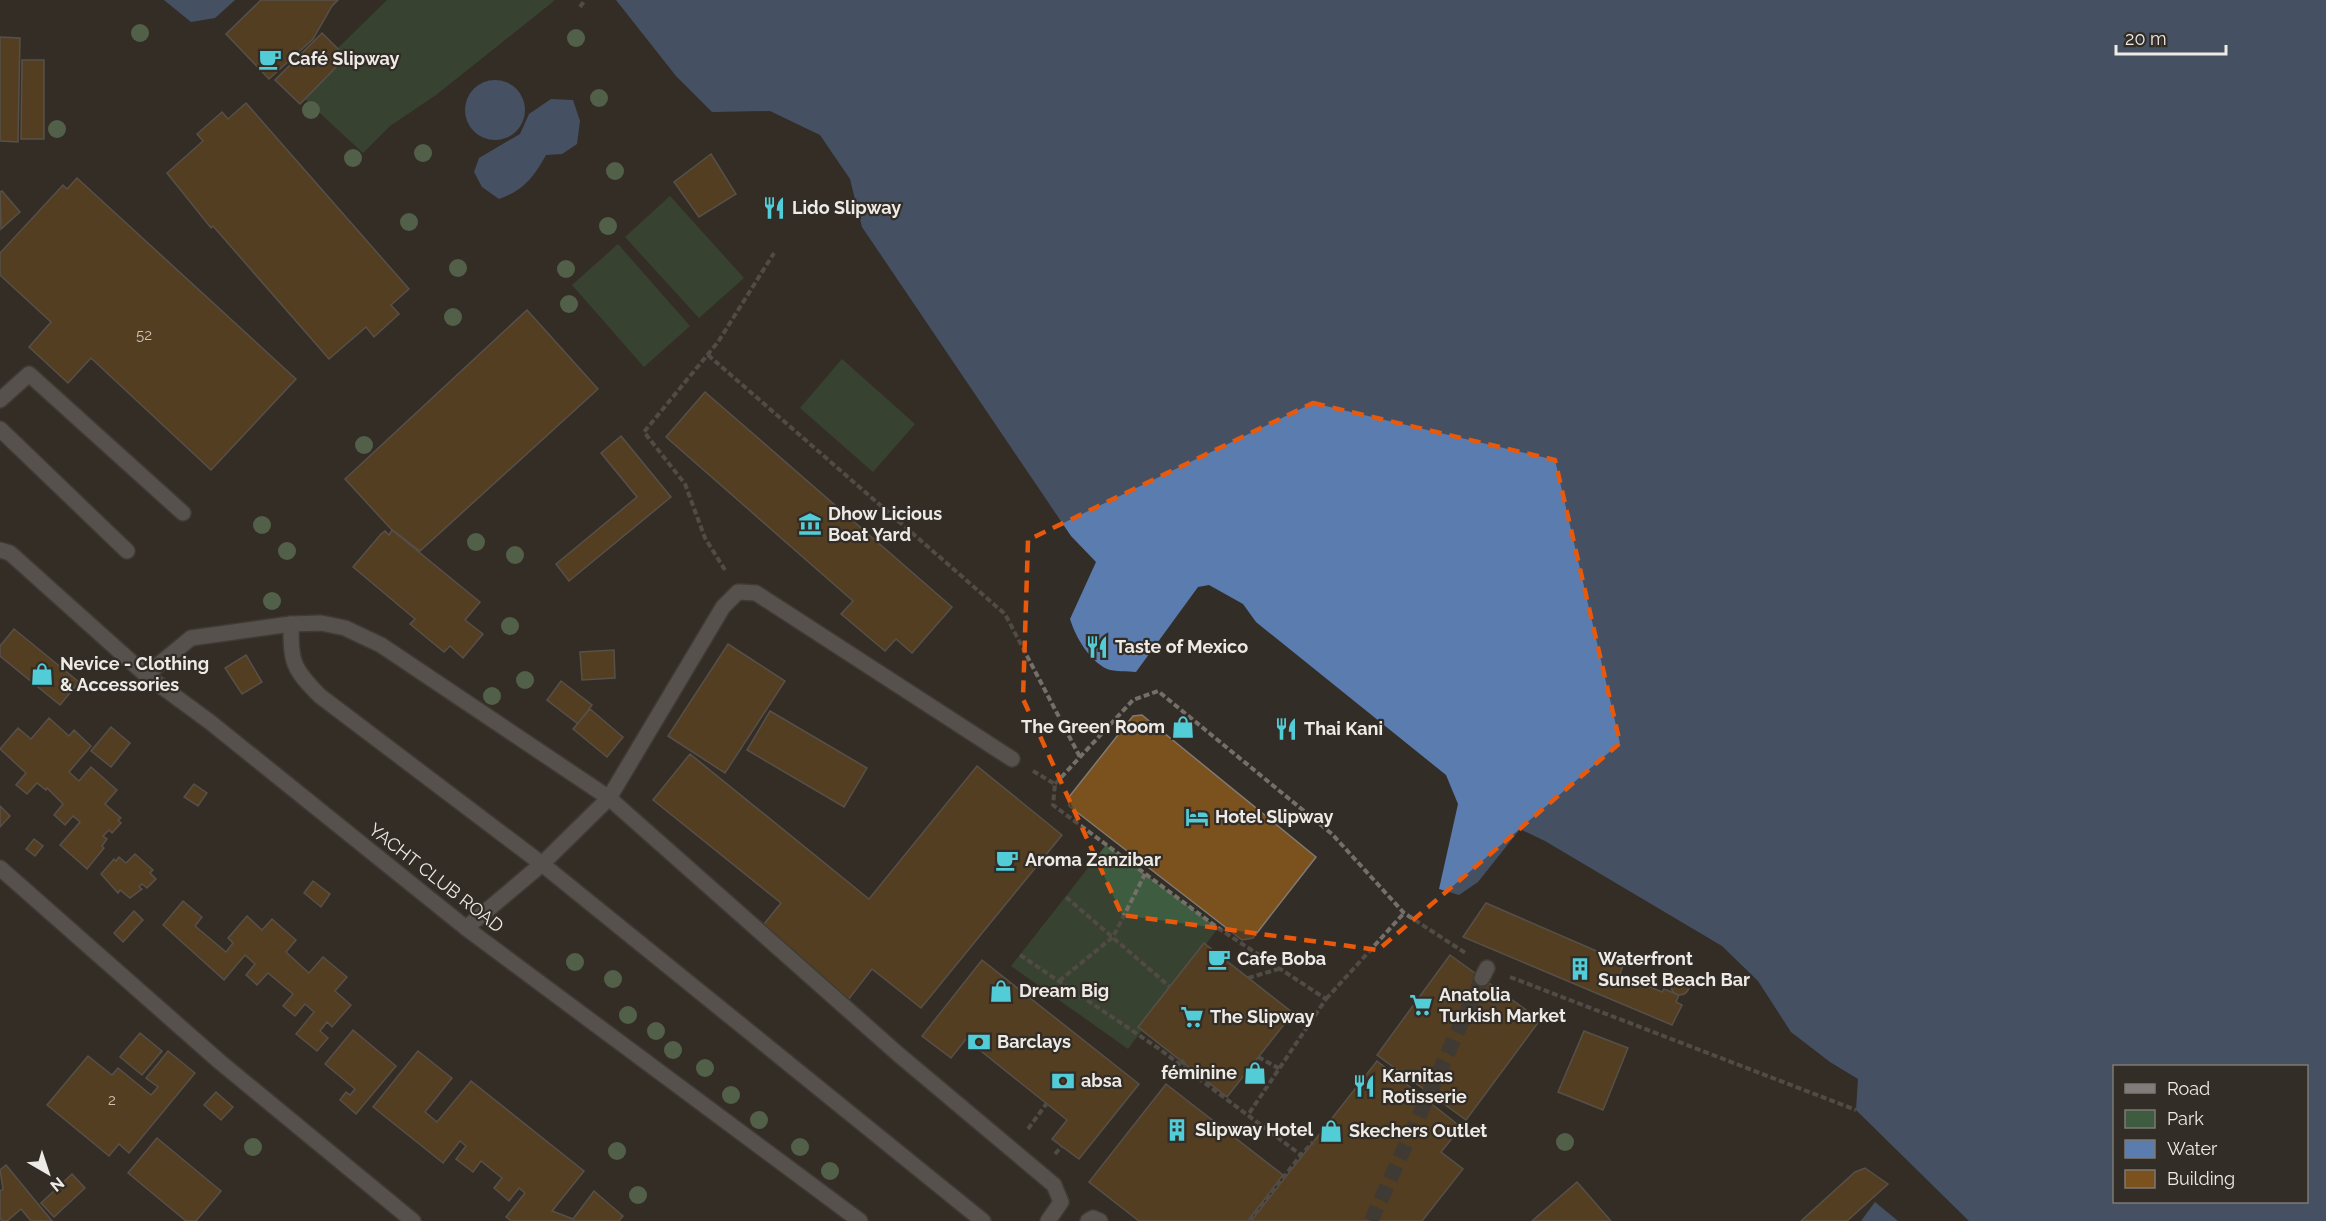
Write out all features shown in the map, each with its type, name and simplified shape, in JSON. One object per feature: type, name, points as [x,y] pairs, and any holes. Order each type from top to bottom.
[{"type":"street","points":[[0,400],[29,374],[183,513]]},
{"type":"street","points":[[0,429],[127,550]]},
{"type":"street","name":"YACHT CLUB ROAD","points":[[0,550],[10,553],[146,675],[210,722],[466,928],[860,1221]]},
{"type":"street","points":[[466,928],[542,864],[609,798],[723,607],[738,592],[756,593],[1012,759]]},
{"type":"street","points":[[146,675],[191,638],[291,624],[321,623],[345,628],[381,645],[609,798],[898,1054],[1054,1185],[1061,1202],[1048,1221]]},
{"type":"street","points":[[291,624],[291,660],[303,679],[320,696],[542,864],[982,1221]]},
{"type":"street","points":[[0,868],[220,1062],[413,1221]]},
{"type":"street","points":[[1088,1221],[1093,1218],[1100,1221]]},
{"type":"path","points":[[580,7],[585,0]]},
{"type":"path","points":[[738,592],[705,537],[685,484],[644,432],[708,355],[774,253]]},
{"type":"path","points":[[708,355],[1005,614],[1080,757]]},
{"type":"path","points":[[1326,999],[1218,928],[1053,805],[1055,784],[1133,700],[1158,691],[1332,834],[1404,913],[1444,937],[1484,973],[1856,1110]]},
{"type":"path","points":[[1012,759],[1055,784]]},
{"type":"path","points":[[1059,981],[1113,937],[1145,874]]},
{"type":"path","points":[[1066,897],[1170,987]]},
{"type":"path","points":[[1248,1115],[1326,999],[1404,913]]},
{"type":"path","points":[[1020,955],[1195,1075],[1300,1155]]},
{"type":"path","points":[[1248,978],[1282,968]]},
{"type":"path","points":[[1258,1057],[1280,1068]]},
{"type":"path","points":[[1180,1060],[1195,1075]]},
{"type":"path","points":[[1024,1134],[1047,1103]]},
{"type":"path","points":[[1249,1221],[1300,1155],[1313,1142]]},
{"type":"highlighted area","points":[[1313,403],[1555,460],[1620,743],[1378,950],[1122,915],[1023,699],[1028,540]]},
{"type":"green space","points":[[387,0],[554,1],[436,95],[390,126],[363,153],[295,90]]},
{"type":"green space","points":[[670,196],[744,278],[699,318],[625,237]]},
{"type":"green space","points":[[618,244],[690,326],[644,367],[572,285]]},
{"type":"green space","points":[[842,359],[915,424],[873,472],[800,408]]},
{"type":"green space","points":[[1106,845],[1218,928],[1128,1049],[1011,966]]},
{"type":"water","points":[[164,0],[235,0],[215,18],[191,22]]},
{"type":"water","points":[[616,0],[2326,0],[2326,1221],[1969,1221],[1856,1110],[1858,1079],[1830,1062],[1791,1032],[1758,981],[1722,946],[1545,841],[1520,829],[1478,882],[1459,895],[1439,889],[1458,804],[1446,775],[1256,622],[1243,604],[1209,585],[1198,587],[1136,672],[1110,670],[1100,665],[1084,648],[1070,619],[1096,562],[1071,536],[862,227],[850,179],[820,135],[770,111],[712,112],[676,76]]},
{"type":"water","points":[[495,80],[512,85],[520,93],[525,110],[520,127],[512,135],[495,140],[478,135],[470,127],[465,110],[470,93],[478,85]]},
{"type":"water","points":[[551,99],[573,100],[580,121],[577,144],[562,154],[546,155],[527,182],[515,192],[499,199],[482,187],[474,172],[479,158],[520,134],[529,114]]},
{"type":"water","points":[[1875,1202],[1898,1221],[1861,1221]]},
{"type":"building","name":"Café Slipway","points":[[261,0],[338,0],[332,6],[313,39],[269,79],[226,34]]},
{"type":"building","points":[[322,33],[346,57],[300,104],[275,80]]},
{"type":"building","points":[[0,37],[20,38],[18,142],[0,141]]},
{"type":"building","points":[[22,60],[44,60],[44,139],[21,139]]},
{"type":"building","points":[[246,103],[409,289],[391,305],[399,314],[374,337],[366,327],[329,359],[213,226],[211,228],[167,173],[203,141],[197,134],[222,112],[228,119]]},
{"type":"building","points":[[711,154],[736,194],[699,217],[674,182]]},
{"type":"building","points":[[77,178],[296,379],[211,470],[91,358],[68,383],[29,347],[51,322],[0,275],[0,253],[63,185],[67,189]]},
{"type":"building","points":[[2,191],[20,212],[1,229],[0,192]]},
{"type":"building","points":[[527,310],[598,389],[420,551],[390,528],[345,479]]},
{"type":"building","name":"Dhow Licious Boat Yard","points":[[705,392],[952,607],[912,653],[896,639],[885,651],[841,614],[853,601],[666,437]]},
{"type":"building","points":[[621,436],[671,497],[569,581],[556,564],[637,497],[601,453]]},
{"type":"building","points":[[392,530],[480,602],[465,620],[483,634],[463,658],[450,646],[444,652],[410,624],[415,619],[353,567],[381,534],[385,531],[389,535]]},
{"type":"building","points":[[14,629],[79,682],[60,705],[0,656],[0,646]]},
{"type":"building","points":[[728,644],[785,681],[725,773],[668,736]]},
{"type":"building","points":[[614,650],[615,678],[582,680],[580,652]]},
{"type":"building","points":[[246,655],[262,682],[242,694],[225,668]]},
{"type":"building","points":[[561,681],[592,705],[578,724],[547,700]]},
{"type":"building","points":[[590,709],[623,737],[607,757],[573,729]]},
{"type":"building","points":[[770,711],[867,768],[844,807],[747,750]]},
{"type":"building","points":[[1142,715],[1316,857],[1253,938],[1242,940],[1069,806],[1069,797],[1133,716]]},
{"type":"building","points":[[49,718],[69,736],[74,730],[91,746],[69,772],[79,781],[91,767],[117,790],[105,804],[121,818],[118,820],[121,823],[112,833],[109,830],[103,836],[107,839],[102,846],[104,848],[87,869],[60,845],[80,822],[73,816],[65,825],[54,815],[63,804],[47,788],[46,790],[37,783],[27,794],[16,785],[26,773],[0,749],[18,728],[31,739]]},
{"type":"building","points":[[111,727],[130,743],[111,767],[91,751]]},
{"type":"building","points":[[690,754],[869,899],[977,766],[1062,835],[921,1008],[872,969],[848,1000],[760,929],[781,903],[653,800]]},
{"type":"building","points":[[194,784],[207,793],[198,806],[184,797]]},
{"type":"building","points":[[0,806],[10,816],[0,827]]},
{"type":"building","points":[[34,839],[43,846],[35,856],[26,849]]},
{"type":"building","points":[[135,854],[153,870],[150,873],[156,879],[147,888],[142,884],[139,887],[142,889],[130,898],[120,890],[118,893],[101,874],[114,859],[116,861],[119,857],[126,863]]},
{"type":"building","points":[[313,881],[330,894],[321,907],[304,893]]},
{"type":"building","points":[[183,901],[202,917],[195,926],[226,952],[233,943],[228,938],[247,916],[262,930],[272,919],[296,940],[286,952],[309,973],[323,957],[347,977],[335,991],[351,1005],[332,1027],[327,1022],[320,1031],[328,1038],[317,1051],[296,1034],[314,1012],[305,1004],[295,1016],[283,1006],[293,994],[268,973],[257,985],[246,975],[255,964],[245,955],[224,980],[163,925]]},
{"type":"building","name":"Waterfront Sunset Beach Bar","points":[[1486,903],[1624,963],[1620,974],[1662,992],[1664,989],[1679,995],[1676,1002],[1682,1005],[1672,1025],[1463,937]]},
{"type":"building","points":[[134,911],[143,920],[123,942],[114,933]]},
{"type":"building","points":[[1204,943],[1293,1013],[1227,1097],[1138,1027]]},
{"type":"building","points":[[1450,955],[1540,1020],[1466,1120],[1377,1055]]},
{"type":"building","points":[[982,960],[1139,1084],[1079,1159],[1052,1139],[1067,1120],[966,1039],[951,1058],[922,1036]]},
{"type":"building","points":[[1680,977],[1686,980],[1689,986],[1686,992],[1680,995],[1674,992],[1671,986],[1674,980]]},
{"type":"building","points":[[353,1030],[396,1066],[356,1114],[340,1100],[346,1092],[350,1095],[355,1089],[325,1064]]},
{"type":"building","points":[[1584,1031],[1628,1048],[1603,1110],[1558,1092]]},
{"type":"building","points":[[140,1033],[162,1051],[142,1075],[120,1057]]},
{"type":"building","points":[[168,1051],[195,1073],[129,1153],[119,1144],[109,1156],[47,1105],[88,1056],[112,1075],[118,1068],[151,1095],[158,1087],[146,1078]]},
{"type":"building","points":[[418,1051],[452,1078],[425,1112],[437,1122],[471,1081],[584,1171],[552,1211],[573,1219],[594,1191],[623,1216],[619,1221],[511,1221],[506,1217],[525,1193],[519,1188],[509,1201],[494,1188],[502,1178],[481,1161],[473,1172],[456,1159],[466,1146],[460,1141],[443,1163],[373,1107]]},
{"type":"building","points":[[1377,1061],[1461,1127],[1441,1152],[1463,1169],[1422,1221],[1251,1221]]},
{"type":"building","name":"Slipway Hotel","points":[[1166,1084],[1283,1175],[1248,1221],[1139,1221],[1089,1182]]},
{"type":"building","points":[[216,1092],[233,1107],[221,1120],[204,1105]]},
{"type":"building","points":[[157,1138],[221,1191],[196,1221],[186,1221],[128,1173]]},
{"type":"building","points":[[6,1165],[52,1221],[31,1221],[21,1209],[7,1221],[2,1221],[0,1191],[3,1189],[0,1170]]},
{"type":"building","points":[[1865,1168],[1888,1184],[1847,1221],[1801,1221],[1855,1172]]},
{"type":"building","points":[[72,1174],[85,1188],[54,1217],[41,1203]]},
{"type":"building","points":[[1577,1182],[1611,1221],[1532,1221]]},
{"type":"tunnel","points":[[1371,1221],[1482,978]]},
{"type":"place","name":"Café Slipway","points":[[270,59]]},
{"type":"place","name":"Lido Slipway","points":[[774,208]]},
{"type":"place","name":"Dhow Licious Boat Yard","points":[[810,524]]},
{"type":"place","name":"Taste of Mexico","points":[[1097,647]]},
{"type":"place","name":"Nevice - Clothing & Accessories","points":[[42,674]]},
{"type":"place","name":"The Green Room","points":[[1183,727]]},
{"type":"place","name":"Thai Kani","points":[[1286,729]]},
{"type":"place","name":"Hotel Slipway","points":[[1197,817]]},
{"type":"place","name":"Aroma Zanzibar","points":[[1007,860]]},
{"type":"place","name":"Cafe Boba","points":[[1219,959]]},
{"type":"place","name":"Waterfront Sunset Beach Bar","points":[[1580,969]]},
{"type":"place","name":"Dream Big","points":[[1001,991]]},
{"type":"place","name":"Anatolia Turkish Market","points":[[1421,1005]]},
{"type":"place","name":"The Slipway","points":[[1192,1017]]},
{"type":"place","name":"Barclays","points":[[979,1042]]},
{"type":"place","name":"féminine","points":[[1255,1073]]},
{"type":"place","name":"absa","points":[[1063,1081]]},
{"type":"place","name":"Karnitas Rotisserie","points":[[1364,1086]]},
{"type":"place","name":"Slipway Hotel","points":[[1177,1130]]},
{"type":"place","name":"Skechers Outlet","points":[[1331,1131]]}]
